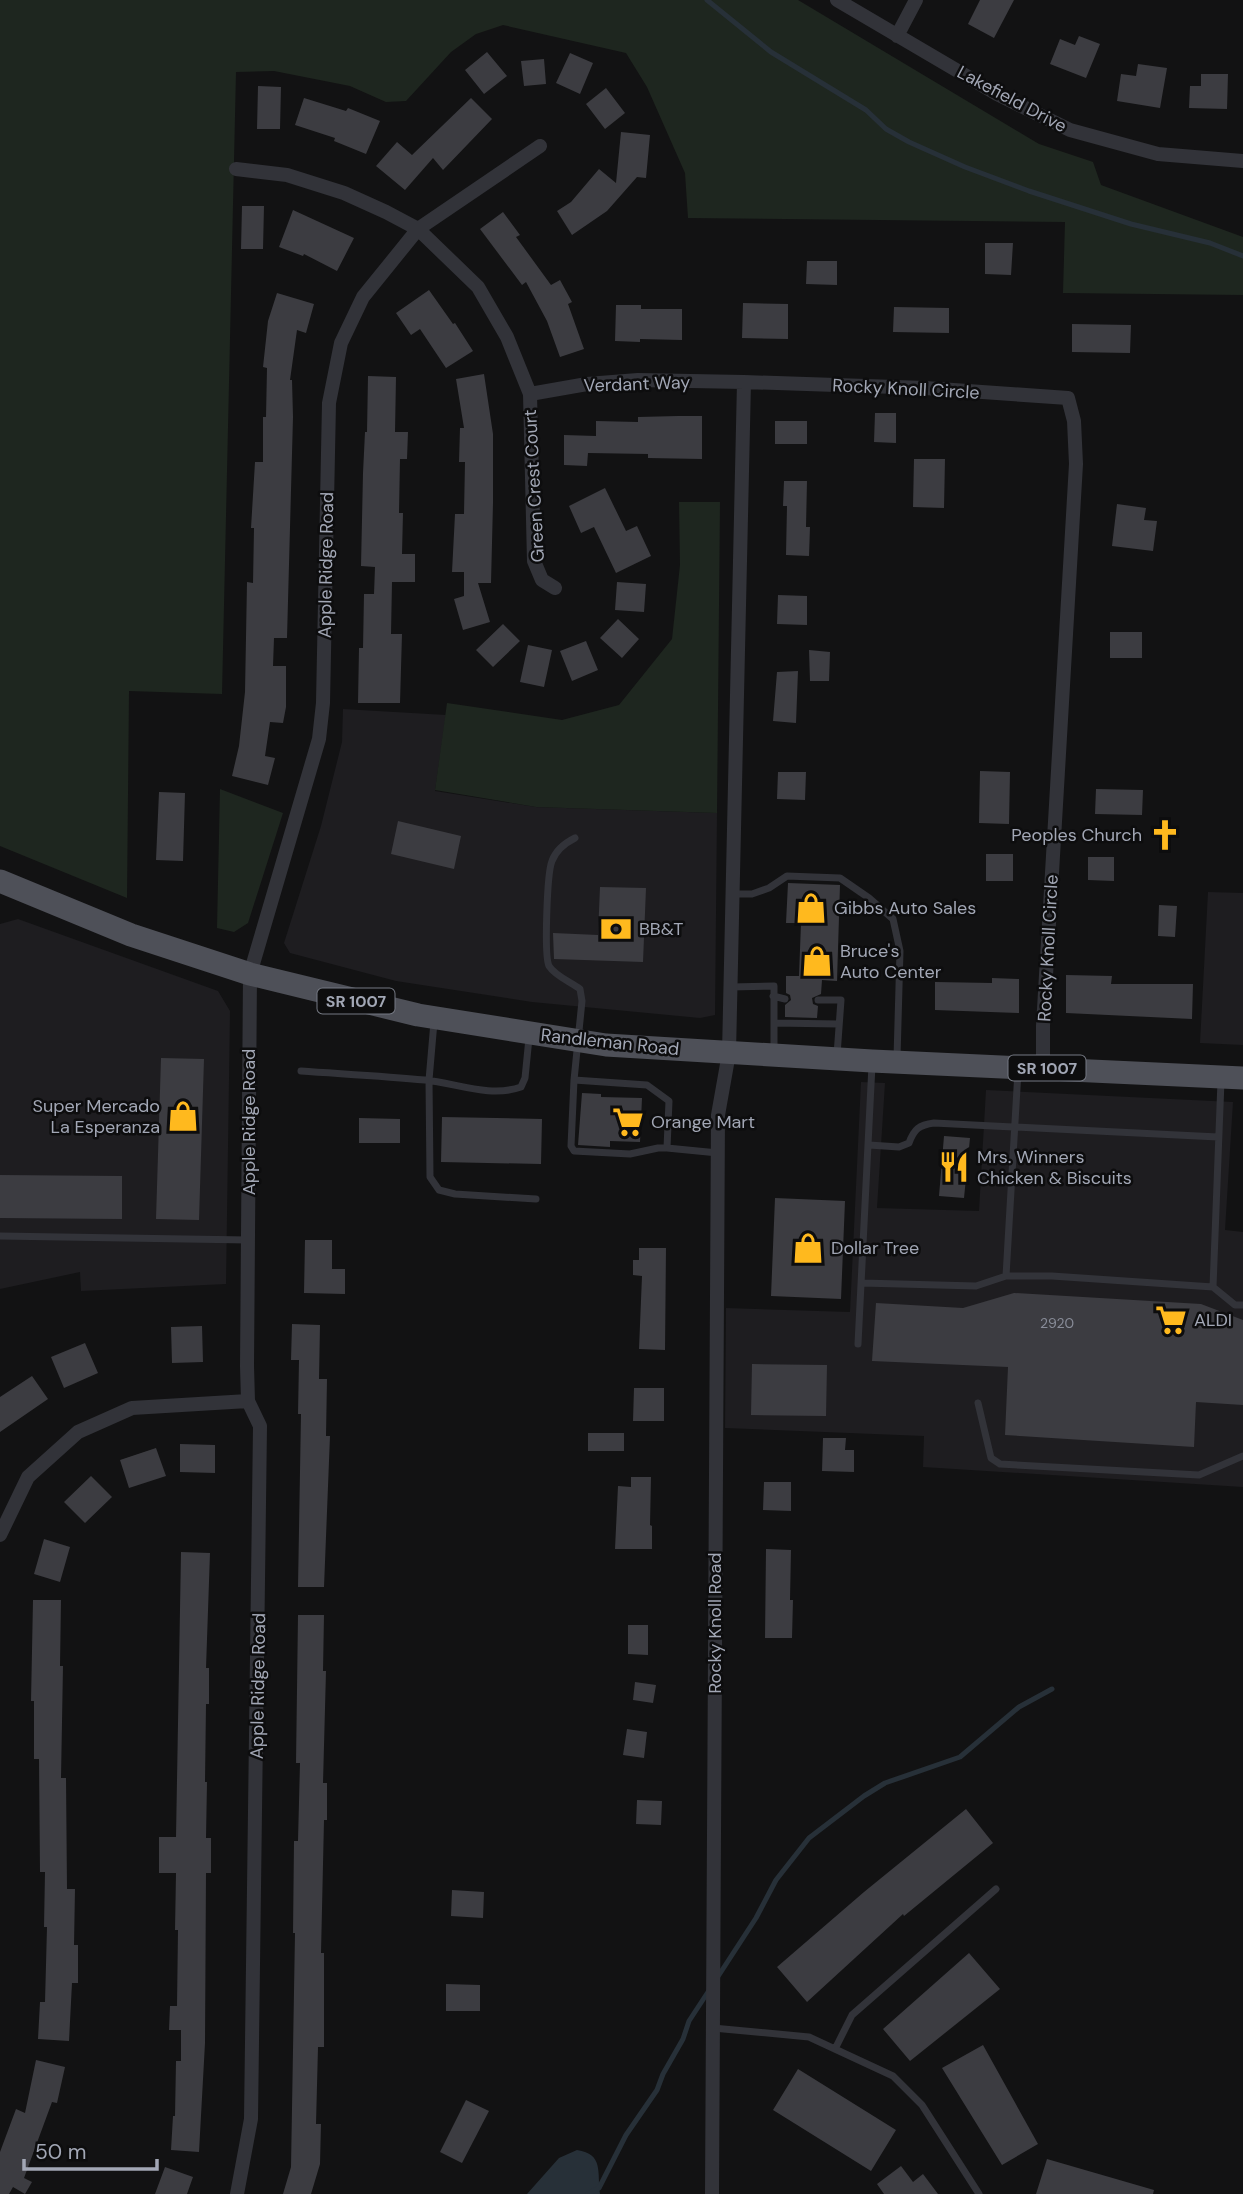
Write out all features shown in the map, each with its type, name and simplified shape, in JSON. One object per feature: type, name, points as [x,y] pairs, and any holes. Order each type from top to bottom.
[{"type":"main road","name":"Randleman Road","points":[[0,881],[131,935],[250,974],[435,1018],[606,1045],[872,1061],[1232,1077]]},
{"type":"street","name":"Lakefield Drive","points":[[837,0],[997,93],[1070,130],[1158,154],[1243,161]]},
{"type":"street","points":[[897,36],[916,0]]},
{"type":"street","name":"Apple Ridge Road","points":[[237,2194],[251,2119],[258,1704],[260,1426],[248,1401],[250,974],[319,739],[323,703],[330,402],[341,343],[363,297],[418,229],[540,146]]},
{"type":"street","name":"Green Crest Court","points":[[236,169],[287,175],[344,193],[418,229],[478,287],[508,337],[530,394],[534,561],[542,580],[555,588]]},
{"type":"street","name":"Verdant Way","points":[[530,394],[587,384],[638,380],[744,382]]},
{"type":"street","points":[[729,1053],[744,382]]},
{"type":"street","name":"Rocky Knoll Circle","points":[[744,382],[925,388],[1068,398],[1074,421],[1076,464],[1042,1068]]},
{"type":"street","name":"Rocky Knoll Road","points":[[712,2194],[718,1115],[729,1053]]},
{"type":"street","points":[[0,1535],[28,1477],[78,1432],[132,1408],[248,1401]]},
{"type":"lane","points":[[575,838],[565,843],[553,859],[549,873],[546,950],[547,963],[553,971],[580,989],[582,1001],[571,1146],[574,1152],[630,1154],[667,1148],[718,1153]]},
{"type":"lane","points":[[733,894],[752,894],[769,888],[787,876],[840,878],[893,919],[900,951],[897,1062]]},
{"type":"lane","points":[[730,986],[774,986],[774,1055]]},
{"type":"lane","points":[[773,996],[785,999]]},
{"type":"lane","points":[[818,1000],[841,1000],[836,1059]]},
{"type":"lane","points":[[435,1018],[429,1080],[430,1177],[439,1190],[455,1194],[536,1199]]},
{"type":"lane","points":[[774,1023],[839,1024]]},
{"type":"lane","points":[[301,1070],[429,1080],[457,1088],[510,1091],[521,1087],[525,1078],[530,1033]]},
{"type":"lane","points":[[858,1345],[872,1061]]},
{"type":"lane","points":[[1006,1276],[1019,1067]]},
{"type":"lane","points":[[1213,1287],[1219,1137],[1232,1077]]},
{"type":"lane","points":[[574,1080],[647,1086],[669,1101],[667,1148]]},
{"type":"lane","points":[[869,1145],[899,1147],[909,1143],[913,1132],[922,1124],[1219,1137]]},
{"type":"lane","points":[[0,1236],[248,1240]]},
{"type":"lane","points":[[862,1283],[976,1286],[1006,1276],[1052,1276],[1213,1287],[1235,1305],[1243,1305]]},
{"type":"lane","points":[[978,1403],[991,1458],[1000,1464],[1199,1475],[1243,1456]]},
{"type":"lane","points":[[835,2049],[852,2015],[996,1889]]},
{"type":"lane","points":[[712,2028],[810,2038],[893,2076],[922,2105],[979,2194]]},
{"type":"shaded area","points":[[0,0],[798,0],[1039,144],[1093,162],[1101,185],[1243,237],[1243,295],[1063,293],[1065,222],[688,218],[685,173],[647,87],[626,53],[503,25],[476,34],[451,52],[406,101],[386,102],[350,86],[274,71],[236,72],[222,694],[129,691],[127,898],[0,846]]},
{"type":"shaded area","points":[[679,502],[720,502],[717,813],[536,807],[435,790],[447,703],[562,720],[619,705],[672,639],[680,565]]},
{"type":"shaded area","points":[[343,709],[446,715],[435,791],[536,807],[717,813],[715,1015],[700,1018],[532,1002],[396,981],[290,953],[284,943],[321,826],[342,742]]},
{"type":"shaded area","points":[[220,789],[283,813],[248,923],[234,932],[217,928]]},
{"type":"shaded area","points":[[1208,892],[1243,893],[1243,1045],[1200,1043]]},
{"type":"shaded area","points":[[18,919],[218,991],[230,1011],[226,1284],[81,1291],[80,1272],[0,1289],[0,924]]},
{"type":"shaded area","points":[[861,1082],[885,1083],[877,1208],[979,1211],[986,1090],[1233,1102],[1225,1230],[1243,1232],[1243,1487],[923,1467],[924,1436],[725,1428],[726,1308],[850,1312]]},
{"type":"shaded area","points":[[577,2150],[592,2155],[598,2165],[600,2194],[527,2194],[559,2158]]},
{"type":"building","points":[[980,0],[1014,0],[994,38],[968,24]]},
{"type":"building","points":[[1079,36],[1100,44],[1086,78],[1050,64],[1060,39],[1075,45]]},
{"type":"building","points":[[487,52],[507,76],[484,94],[465,70]]},
{"type":"building","points":[[570,53],[593,63],[580,94],[556,83]]},
{"type":"building","points":[[544,59],[546,84],[524,86],[521,61]]},
{"type":"building","points":[[1138,64],[1167,68],[1160,108],[1117,101],[1121,74],[1136,76]]},
{"type":"building","points":[[1201,74],[1228,74],[1227,109],[1189,108],[1190,86],[1201,86]]},
{"type":"building","points":[[258,86],[281,87],[280,129],[257,129]]},
{"type":"building","points":[[606,88],[625,113],[605,129],[586,104]]},
{"type":"building","points":[[304,98],[346,111],[348,108],[380,121],[366,154],[334,141],[335,138],[295,125]]},
{"type":"building","points":[[471,98],[492,119],[443,170],[433,158],[405,190],[376,166],[397,142],[412,155]]},
{"type":"building","points":[[621,132],[650,135],[646,178],[637,177],[607,211],[572,235],[557,211],[571,202],[599,169],[616,183]]},
{"type":"building","points":[[242,206],[264,206],[263,249],[241,249]]},
{"type":"building","points":[[293,210],[354,238],[337,271],[304,254],[303,256],[279,247]]},
{"type":"building","points":[[503,212],[520,235],[516,237],[551,285],[560,280],[572,302],[568,304],[584,349],[560,357],[547,321],[526,282],[522,285],[480,229]]},
{"type":"building","points":[[985,243],[1013,243],[1011,275],[985,274]]},
{"type":"building","points":[[807,261],[837,261],[837,285],[806,284]]},
{"type":"building","points":[[429,290],[473,351],[446,368],[420,329],[411,335],[396,313]]},
{"type":"building","points":[[277,293],[314,304],[306,333],[297,330],[290,380],[293,417],[287,638],[274,638],[273,666],[286,666],[286,707],[283,723],[270,722],[265,756],[275,758],[268,785],[232,776],[239,746],[245,692],[247,582],[253,583],[254,528],[251,528],[255,462],[263,462],[267,368],[263,367],[268,321]]},
{"type":"building","points":[[743,303],[788,304],[788,339],[742,338]]},
{"type":"building","points":[[616,305],[641,305],[641,309],[682,309],[682,340],[615,341]]},
{"type":"building","points":[[894,307],[949,308],[949,333],[893,332]]},
{"type":"building","points":[[1072,324],[1131,325],[1130,353],[1072,352]]},
{"type":"building","points":[[484,374],[493,434],[491,583],[478,583],[490,622],[463,630],[454,599],[464,596],[464,572],[452,572],[455,514],[464,514],[465,462],[459,462],[460,428],[464,428],[456,379]]},
{"type":"building","points":[[368,376],[396,377],[395,432],[408,432],[407,459],[400,459],[399,513],[403,513],[402,554],[415,554],[415,582],[392,582],[391,634],[402,634],[400,703],[358,703],[364,594],[374,594],[375,567],[361,566]]},
{"type":"building","points":[[875,413],[896,413],[896,443],[874,442]]},
{"type":"building","points":[[702,416],[702,459],[648,458],[648,454],[588,453],[587,466],[564,465],[564,435],[596,436],[596,421],[638,422],[638,417]]},
{"type":"building","points":[[775,421],[807,421],[807,444],[775,444]]},
{"type":"building","points":[[914,459],[945,459],[944,508],[913,507]]},
{"type":"building","points":[[784,481],[807,481],[806,527],[810,527],[809,556],[786,555],[787,506],[783,506]]},
{"type":"building","points":[[605,488],[626,531],[637,526],[651,556],[616,573],[594,527],[581,533],[569,506]]},
{"type":"building","points":[[1117,504],[1146,508],[1144,520],[1157,521],[1153,551],[1112,546]]},
{"type":"building","points":[[617,582],[646,584],[644,612],[615,610]]},
{"type":"building","points":[[778,595],[807,596],[807,625],[777,624]]},
{"type":"building","points":[[618,619],[639,639],[622,658],[600,638]]},
{"type":"building","points":[[503,624],[520,641],[493,667],[476,650]]},
{"type":"building","points":[[1110,632],[1142,632],[1142,658],[1110,658]]},
{"type":"building","points":[[586,641],[598,670],[572,681],[560,651]]},
{"type":"building","points":[[528,645],[552,650],[544,687],[520,682]]},
{"type":"building","points":[[809,650],[830,652],[829,681],[810,681]]},
{"type":"building","points":[[798,671],[796,723],[773,721],[777,672]]},
{"type":"building","points":[[980,771],[1010,772],[1009,824],[979,823]]},
{"type":"building","points":[[778,772],[806,772],[805,800],[777,799]]},
{"type":"building","points":[[1096,789],[1143,790],[1142,815],[1095,814]]},
{"type":"building","points":[[159,792],[185,793],[183,861],[156,860]]},
{"type":"building","points":[[398,821],[461,836],[454,869],[391,854]]},
{"type":"building","points":[[986,854],[1013,854],[1013,881],[986,881]]},
{"type":"building","points":[[1088,857],[1114,857],[1114,881],[1088,880]]},
{"type":"building","points":[[788,883],[840,885],[837,981],[822,980],[821,994],[812,998],[813,1004],[818,1006],[817,1018],[785,1017],[785,1005],[791,1000],[786,993],[786,976],[799,976],[801,923],[786,923]]},
{"type":"building","points":[[600,887],[646,888],[643,962],[554,959],[553,933],[598,935]]},
{"type":"building","points":[[1159,905],[1177,906],[1175,937],[1158,936]]},
{"type":"building","points":[[1066,975],[1112,976],[1111,984],[1193,984],[1192,1019],[1066,1013]]},
{"type":"building","points":[[992,978],[1019,979],[1019,1013],[935,1010],[935,982],[992,983]]},
{"type":"building","points":[[161,1058],[204,1059],[199,1220],[156,1219]]},
{"type":"building","points":[[582,1093],[601,1094],[601,1097],[642,1098],[640,1142],[610,1141],[610,1147],[578,1145]]},
{"type":"building","points":[[442,1117],[542,1119],[541,1164],[441,1162]]},
{"type":"building","points":[[359,1118],[400,1119],[400,1143],[359,1143]]},
{"type":"building","name":"Mrs. Winners Chicken & Biscuits","points":[[944,1136],[970,1138],[964,1198],[939,1196]]},
{"type":"building","points":[[0,1175],[122,1176],[122,1219],[0,1218]]},
{"type":"building","name":"Dollar Tree","points":[[775,1198],[845,1201],[841,1299],[771,1296]]},
{"type":"building","points":[[305,1240],[332,1240],[332,1269],[345,1269],[345,1294],[304,1293]]},
{"type":"building","points":[[639,1248],[666,1248],[665,1350],[639,1349],[642,1276],[633,1275],[633,1260],[639,1260]]},
{"type":"building","points":[[1014,1293],[1201,1304],[1243,1320],[1243,1405],[1196,1402],[1194,1447],[1005,1435],[1008,1367],[872,1361],[876,1303],[963,1308]]},
{"type":"building","points":[[292,1324],[320,1325],[319,1379],[327,1379],[326,1436],[330,1436],[324,1587],[298,1587],[301,1414],[298,1414],[299,1360],[291,1360]]},
{"type":"building","points":[[202,1326],[203,1362],[172,1363],[171,1327]]},
{"type":"building","points":[[85,1343],[98,1373],[64,1388],[51,1357]]},
{"type":"building","points":[[752,1364],[827,1365],[826,1416],[751,1415]]},
{"type":"building","points":[[32,1376],[48,1399],[0,1432],[0,1397]]},
{"type":"building","points":[[634,1388],[664,1388],[664,1421],[633,1421]]},
{"type":"building","points":[[588,1433],[624,1433],[624,1451],[588,1451]]},
{"type":"building","points":[[823,1438],[846,1438],[845,1450],[854,1450],[854,1472],[822,1471]]},
{"type":"building","points":[[180,1444],[215,1445],[215,1473],[180,1472]]},
{"type":"building","points":[[156,1448],[166,1476],[129,1488],[120,1460]]},
{"type":"building","points":[[91,1476],[112,1497],[85,1523],[64,1502]]},
{"type":"building","points":[[631,1477],[651,1477],[652,1549],[615,1549],[618,1486],[631,1487]]},
{"type":"building","points":[[764,1482],[791,1482],[791,1511],[763,1510]]},
{"type":"building","points":[[44,1539],[70,1547],[60,1582],[34,1574]]},
{"type":"building","points":[[766,1549],[791,1550],[792,1638],[765,1638]]},
{"type":"building","points":[[181,1552],[210,1553],[206,1668],[209,1668],[209,1704],[206,1704],[205,1782],[206,1838],[211,1838],[211,1873],[206,1873],[205,2043],[199,2152],[171,2150],[176,2061],[181,2061],[181,2030],[169,2030],[170,2006],[177,2006],[176,1873],[159,1873],[159,1837],[176,1837]]},
{"type":"building","points":[[33,1600],[61,1600],[61,1778],[66,1778],[67,1889],[75,1889],[74,1945],[78,1945],[78,1983],[72,1983],[69,2041],[38,2039],[40,2002],[45,2002],[47,1927],[44,1927],[45,1872],[40,1872],[39,1759],[34,1759],[34,1701],[31,1701]]},
{"type":"building","points":[[298,1615],[324,1615],[323,1671],[326,1671],[323,1783],[327,1783],[327,1820],[324,1820],[321,1953],[324,1953],[324,2047],[318,2047],[316,2124],[321,2124],[320,2164],[311,2194],[283,2194],[291,2167],[294,1841],[298,1841],[300,1763],[296,1763]]},
{"type":"building","points":[[628,1625],[648,1625],[648,1655],[628,1654]]},
{"type":"building","points":[[635,1682],[656,1685],[653,1703],[633,1700]]},
{"type":"building","points":[[627,1729],[647,1732],[644,1758],[623,1755]]},
{"type":"building","points":[[637,1800],[662,1801],[661,1825],[636,1824]]},
{"type":"building","points":[[966,1809],[993,1843],[904,1916],[903,1914],[807,2002],[777,1967]]},
{"type":"building","points":[[452,1890],[484,1892],[483,1918],[451,1916]]},
{"type":"building","points":[[969,1953],[1000,1989],[910,2061],[883,2029]]},
{"type":"building","points":[[446,1984],[480,1985],[480,2011],[446,2011]]},
{"type":"building","points":[[983,2045],[1038,2144],[1002,2165],[942,2068]]},
{"type":"building","points":[[36,2060],[65,2067],[57,2103],[52,2102],[24,2178],[32,2182],[25,2194],[13,2187],[9,2194],[0,2194],[0,2152],[16,2109],[25,2113]]},
{"type":"building","points":[[798,2069],[896,2130],[871,2171],[773,2110]]},
{"type":"building","points":[[466,2100],[489,2111],[462,2163],[440,2152]]},
{"type":"building","points":[[1047,2159],[1154,2190],[1153,2194],[1036,2194]]},
{"type":"building","points":[[901,2166],[913,2182],[923,2174],[938,2194],[884,2194],[877,2184]]},
{"type":"building","points":[[165,2167],[193,2177],[187,2194],[155,2194]]},
{"type":"waterway","points":[[707,0],[771,52],[866,110],[886,129],[909,142],[1029,191],[1131,224],[1210,243],[1243,256]]},
{"type":"waterway","points":[[717,1978],[756,1918],[776,1880],[809,1838],[885,1783],[960,1757],[1019,1707],[1052,1689]]},
{"type":"waterway","points":[[588,2194],[599,2188],[626,2135],[657,2090],[683,2039],[689,2021],[708,1992]]},
{"type":"place","name":"Peoples Church","points":[[1165,835]]},
{"type":"place","name":"Gibbs Auto Sales","points":[[811,908]]},
{"type":"place","name":"BB&T","points":[[616,929]]},
{"type":"place","name":"Bruce's Auto Center","points":[[817,961]]},
{"type":"place","name":"Super Mercado La Esperanza","points":[[183,1116]]},
{"type":"place","name":"Orange Mart","points":[[628,1122]]},
{"type":"place","name":"Mrs. Winners Chicken & Biscuits","points":[[954,1167]]},
{"type":"place","name":"Dollar Tree","points":[[808,1248]]},
{"type":"place","name":"ALDI","points":[[1171,1320]]}]
